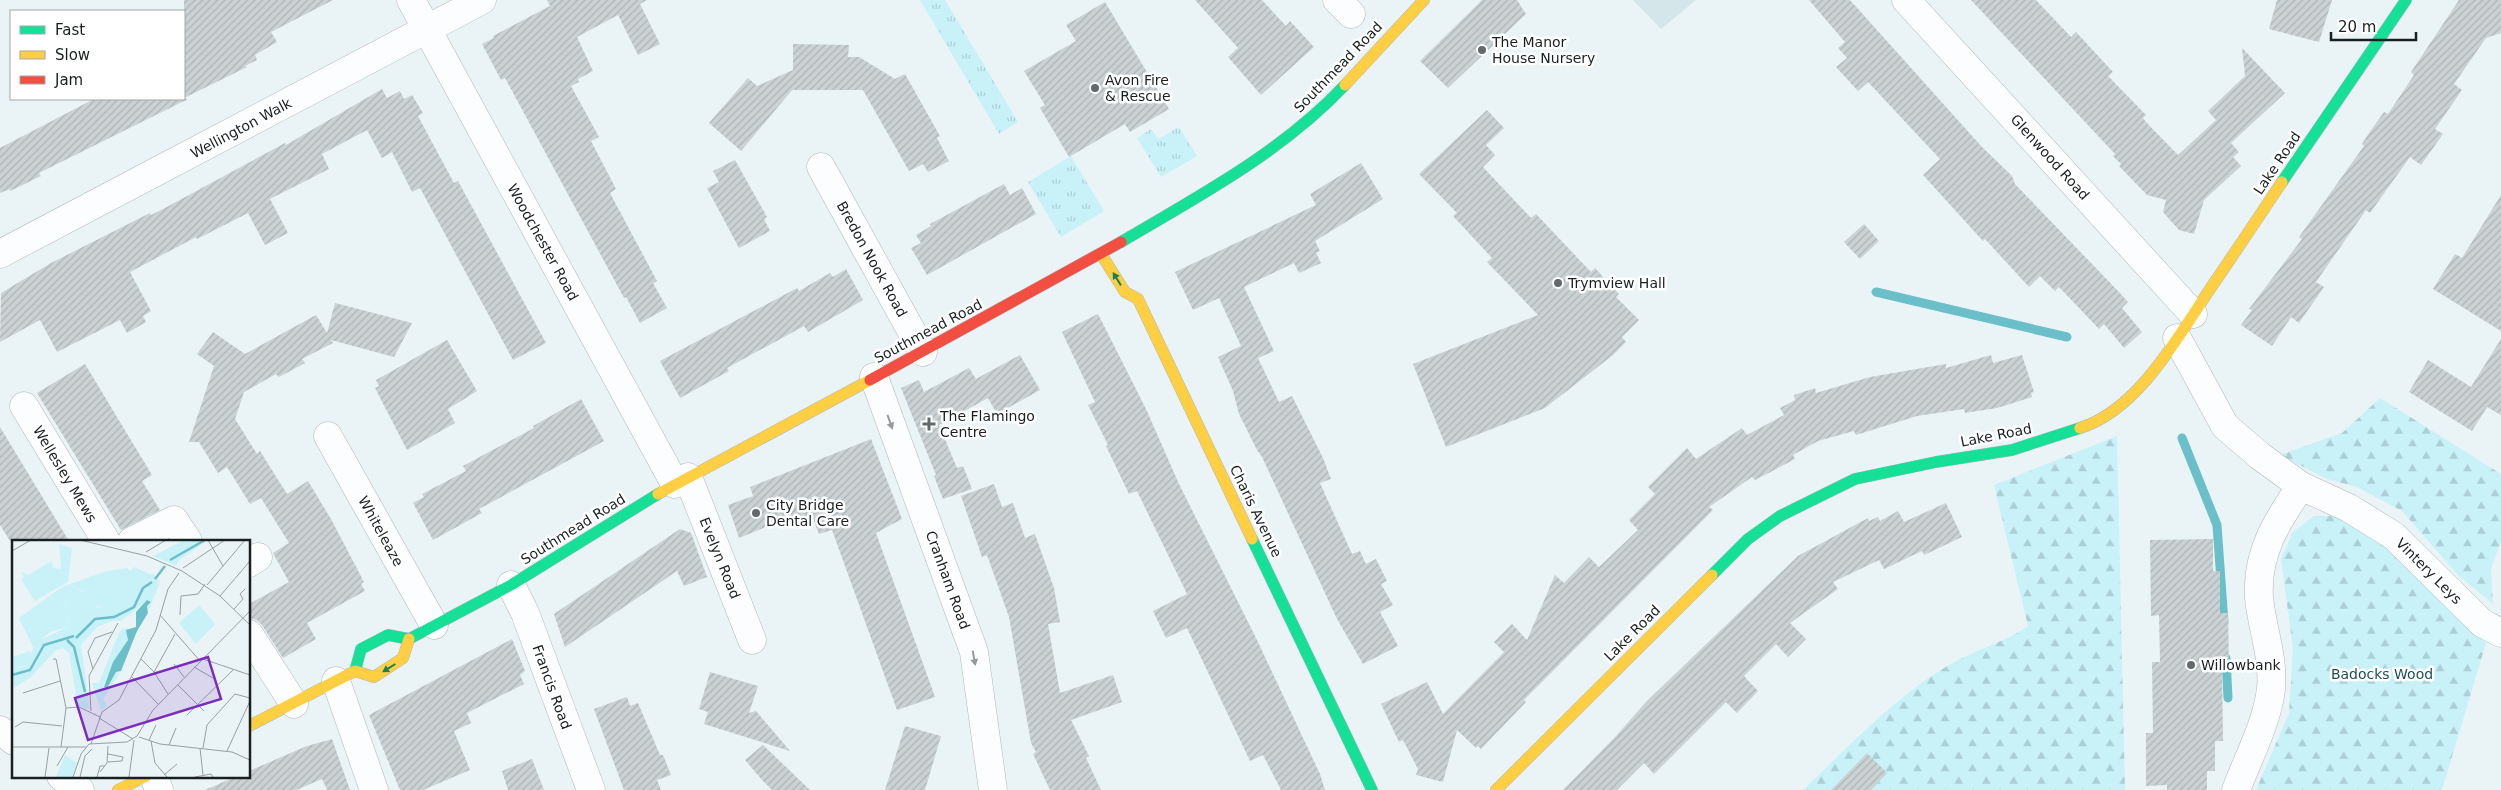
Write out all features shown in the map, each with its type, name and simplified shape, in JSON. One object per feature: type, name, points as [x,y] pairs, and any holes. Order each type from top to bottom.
[{"type":"street","name":"Woodchester Road","points":[[411,0],[682,480]]},
{"type":"street","name":"Wellington Walk","points":[[0,254],[482,0]]},
{"type":"street","name":"Southmead Road","points":[[409,639],[511,585],[682,480],[1102,254],[1232,176],[1296,131],[1326,105],[1424,0]]},
{"type":"street","name":"Glenwood Road","points":[[1906,0],[2193,314]]},
{"type":"street","name":"Lake Road","points":[[1496,790],[1748,539],[1768,522],[1819,494],[1855,479],[1936,462],[2012,450],[2094,424],[2116,409],[2145,380],[2177,338],[2406,0]]},
{"type":"street","name":"Bredon Nook Road","points":[[821,166],[923,352]]},
{"type":"street","name":"Charis Avenue","points":[[1102,254],[1125,292],[1138,299],[1372,790]]},
{"type":"street","name":"Vintery Leys","points":[[2177,338],[2225,426],[2260,456],[2301,486],[2349,508],[2394,536],[2482,624],[2501,633]]},
{"type":"street","name":"Cranham Road","points":[[874,377],[974,652],[993,790]]},
{"type":"street","name":"Wellesley Mews","points":[[24,406],[105,540]]},
{"type":"street","name":"Whiteleaze","points":[[328,436],[434,625]]},
{"type":"street","name":"Evelyn Road","points":[[682,480],[752,640]]},
{"type":"street","points":[[2236,790],[2266,713],[2271,688],[2269,650],[2259,597],[2265,548],[2273,526],[2301,486]]},
{"type":"street","points":[[134,540],[174,520],[187,540]]},
{"type":"street","name":"Francis Road","points":[[511,585],[525,613],[591,790]]},
{"type":"street","points":[[250,726],[346,676],[374,677],[403,658],[409,639],[388,635],[361,649],[346,676],[374,790]]},
{"type":"street","points":[[250,636],[294,704]]},
{"type":"street","points":[[0,730],[12,739]]},
{"type":"street","points":[[64,778],[80,790]]},
{"type":"street","points":[[118,790],[142,778]]},
{"type":"street","points":[[155,778],[159,790]]},
{"type":"shaded area","points":[[1633,0],[1696,0],[1661,29]]},
{"type":"green space","points":[[920,0],[945,0],[1018,122],[999,134]]},
{"type":"green space","points":[[1179,127],[1197,156],[1161,177],[1137,138],[1151,129],[1158,139]]},
{"type":"green space","points":[[1071,156],[1104,211],[1061,237],[1028,182]]},
{"type":"green space","points":[[2380,398],[2501,474],[2501,541],[2491,569],[2493,604],[2457,574],[2402,511],[2357,487],[2327,479],[2280,455],[2342,433]]},
{"type":"green space","points":[[2117,436],[2125,790],[1803,790],[1891,707],[1929,678],[1949,665],[2028,626],[1994,485]]},
{"type":"green space","name":"Badocks Wood","points":[[2314,516],[2338,516],[2386,545],[2444,606],[2486,643],[2442,790],[2256,790],[2289,713],[2293,649],[2281,558],[2293,532]]},
{"type":"building","points":[[184,0],[333,0],[271,32],[277,42],[255,55],[257,60],[245,66],[247,67],[185,98]]},
{"type":"building","points":[[547,0],[647,0],[640,4],[660,44],[638,55],[618,15],[577,37],[593,71],[578,79],[579,82],[571,86],[599,137],[591,141],[616,189],[610,193],[657,281],[653,283],[667,308],[640,323],[626,297],[624,298],[505,78],[501,80],[482,44],[494,38],[493,36],[550,6]]},
{"type":"building","points":[[1195,0],[1262,0],[1286,26],[1290,21],[1314,47],[1261,95],[1228,57],[1238,48]]},
{"type":"building","name":"The Manor House Nursery","points":[[1482,0],[1517,0],[1526,14],[1448,88],[1420,61]]},
{"type":"building","points":[[1809,0],[1850,0],[1982,147],[2012,176],[2015,184],[2128,302],[2122,308],[2142,332],[2124,348],[2104,324],[2099,329],[2059,287],[2055,291],[2040,276],[2029,287],[1985,239],[1983,241],[1923,175],[1940,159],[1868,82],[1858,91],[1836,67],[1847,58],[1838,48],[1845,42]]},
{"type":"building","points":[[1971,0],[2036,0],[2071,37],[2076,32],[2113,72],[2108,76],[2146,115],[2143,118],[2145,121],[2178,155],[2216,120],[2208,111],[2245,76],[2242,48],[2285,93],[2231,143],[2239,152],[2233,157],[2241,166],[2204,200],[2194,234],[2179,230],[2163,212],[2166,200],[2147,195],[2119,166],[2121,164],[2113,156],[2115,154]]},
{"type":"building","points":[[2277,0],[2332,0],[2319,42],[2269,29]]},
{"type":"building","points":[[2459,0],[2501,0],[2501,33],[2486,38],[2454,84],[2462,90],[2435,129],[2443,134],[2421,165],[2410,157],[2370,213],[2366,210],[2316,282],[2324,287],[2299,323],[2291,317],[2272,346],[2241,325],[2252,310],[2249,309],[2302,239],[2299,237],[2364,146],[2362,144],[2369,133],[2384,112],[2388,114],[2414,75],[2411,72]]},
{"type":"building","name":"Avon Fire & Rescue","points":[[1105,2],[1169,109],[1130,132],[1125,124],[1069,157],[1040,108],[1045,105],[1024,71],[1076,41],[1066,25]]},
{"type":"building","points":[[793,44],[849,45],[848,57],[859,57],[895,79],[905,74],[940,136],[937,138],[949,161],[928,172],[923,164],[909,171],[863,90],[792,90],[741,151],[709,123],[748,78],[757,86],[793,70]]},
{"type":"building","points":[[382,89],[387,98],[400,91],[404,99],[412,95],[423,113],[418,116],[434,146],[454,183],[458,181],[546,343],[513,360],[420,188],[412,192],[392,152],[382,158],[367,130],[322,154],[329,169],[270,199],[288,233],[265,245],[248,213],[197,239],[196,237],[130,272],[151,311],[143,316],[146,322],[127,333],[120,320],[57,352],[40,320],[0,342],[1,293],[51,263],[150,213],[151,215],[163,209],[285,143],[286,145]]},
{"type":"building","points":[[188,99],[39,173],[41,176],[10,191],[10,189],[0,193],[0,148],[92,100]]},
{"type":"building","name":"Trymview Hall","points":[[1487,110],[1504,128],[1486,145],[1495,155],[1483,167],[1531,218],[1536,214],[1591,272],[1595,268],[1619,294],[1616,297],[1639,320],[1622,337],[1626,342],[1613,355],[1545,408],[1446,447],[1413,364],[1538,315],[1487,262],[1492,258],[1453,216],[1457,213],[1419,174]]},
{"type":"building","points":[[735,160],[767,217],[764,219],[770,231],[739,248],[707,188],[719,182],[713,171]]},
{"type":"building","points":[[1361,163],[1383,199],[1315,241],[1320,251],[1316,253],[1321,263],[1299,273],[1294,263],[1244,287],[1274,351],[1258,358],[1279,402],[1292,396],[1323,458],[1331,479],[1320,483],[1352,554],[1360,551],[1366,564],[1376,559],[1387,581],[1381,584],[1393,605],[1380,612],[1398,646],[1363,664],[1337,619],[1262,457],[1239,414],[1233,391],[1218,357],[1241,346],[1219,298],[1193,310],[1175,272],[1316,205],[1310,194]]},
{"type":"building","points":[[1004,184],[1010,195],[1022,188],[1036,214],[927,275],[911,248],[921,243],[916,235],[931,226],[930,224]]},
{"type":"building","points":[[2501,195],[2501,331],[2433,289],[2455,254],[2462,258]]},
{"type":"building","points":[[1864,224],[1879,241],[1860,259],[1844,242]]},
{"type":"building","points":[[846,269],[863,300],[808,332],[804,326],[727,368],[729,371],[680,398],[660,361],[797,288],[799,291],[830,273],[833,277]]},
{"type":"building","points":[[335,303],[412,323],[394,357],[331,340],[333,343],[302,359],[305,363],[279,377],[276,374],[244,392],[235,419],[257,454],[260,451],[287,494],[308,481],[331,519],[364,582],[361,584],[365,591],[307,623],[316,639],[283,658],[262,625],[257,620],[250,618],[250,603],[289,582],[273,553],[289,543],[261,498],[250,504],[227,467],[218,473],[199,442],[189,442],[214,366],[197,354],[213,332],[245,354],[316,315],[327,333]]},
{"type":"building","points":[[1098,314],[1146,409],[1179,484],[1256,638],[1320,774],[1325,790],[1281,790],[1263,755],[1250,761],[1187,628],[1166,638],[1153,611],[1187,594],[1137,491],[1129,494],[1106,446],[1108,445],[1088,405],[1095,402],[1062,332]]},
{"type":"building","points":[[2501,339],[2501,415],[2487,407],[2472,431],[2409,392],[2428,360],[2471,387]]},
{"type":"building","points":[[447,340],[477,391],[448,409],[455,423],[407,450],[375,388],[379,386],[376,380]]},
{"type":"building","points":[[1020,355],[1040,390],[997,414],[988,398],[939,425],[957,468],[963,466],[972,489],[943,499],[934,476],[936,475],[901,388],[919,380],[924,392],[969,368],[976,379]]},
{"type":"building","points":[[1991,355],[1993,363],[2022,355],[2034,392],[2031,393],[2032,397],[1997,408],[1965,413],[1964,409],[1917,416],[1856,435],[1854,431],[1818,441],[1793,455],[1795,459],[1755,480],[1752,477],[1709,507],[1713,510],[1524,700],[1526,702],[1481,749],[1478,746],[1476,748],[1457,730],[1443,782],[1416,775],[1418,769],[1403,740],[1399,742],[1381,704],[1427,682],[1443,714],[1504,652],[1494,642],[1512,624],[1527,640],[1555,575],[1564,583],[1589,557],[1599,567],[1638,530],[1629,520],[1655,494],[1648,487],[1687,448],[1696,459],[1742,428],[1747,435],[1784,415],[1780,408],[1795,400],[1794,395],[1815,388],[1816,393],[1870,377],[1946,364],[1946,368]]},
{"type":"building","points":[[85,364],[152,475],[142,481],[160,510],[121,530],[37,393]]},
{"type":"building","points":[[581,399],[604,441],[479,509],[482,513],[433,540],[413,503],[424,497],[422,494],[466,471],[463,466],[534,428],[533,426]]},
{"type":"building","points":[[0,427],[68,540],[10,541],[0,525]]},
{"type":"building","points":[[871,439],[902,519],[876,533],[935,697],[897,710],[832,530],[819,534],[813,519],[789,528],[785,519],[739,538],[728,505],[753,496],[750,487]]},
{"type":"building","points":[[994,484],[1002,507],[1013,503],[1025,538],[1035,534],[1054,588],[1060,622],[1048,624],[1060,693],[1113,675],[1122,702],[1071,720],[1089,756],[1086,758],[1101,790],[1050,790],[1033,754],[1036,752],[1031,743],[1009,617],[987,555],[982,557],[961,496]]},
{"type":"building","points":[[1946,503],[1962,537],[1924,555],[1922,551],[1884,569],[1879,560],[1833,582],[1838,589],[1790,623],[1806,639],[1788,657],[1776,644],[1744,676],[1758,691],[1737,713],[1726,702],[1654,774],[1644,763],[1617,790],[1563,790],[1647,701],[1798,556],[1868,518],[1869,521],[1878,517],[1880,521],[1898,511],[1904,522]]},
{"type":"building","points":[[680,529],[691,533],[707,577],[684,586],[677,571],[565,647],[554,614]]},
{"type":"building","name":"Willowbank","points":[[2213,539],[2213,571],[2220,571],[2220,613],[2228,613],[2229,669],[2222,669],[2223,741],[2215,741],[2215,771],[2207,771],[2207,790],[2167,790],[2167,785],[2146,786],[2146,733],[2153,733],[2152,662],[2160,662],[2159,615],[2151,616],[2150,540]]},
{"type":"building","points":[[512,639],[525,671],[520,675],[524,684],[467,713],[471,723],[454,731],[470,770],[423,790],[400,790],[369,715]]},
{"type":"building","points":[[710,672],[758,686],[749,713],[756,711],[790,751],[704,724],[708,712],[699,709]]},
{"type":"building","points":[[627,697],[630,706],[638,703],[660,755],[663,755],[671,775],[657,780],[661,790],[624,790],[594,709]]},
{"type":"building","points":[[905,726],[941,736],[925,790],[885,790]]},
{"type":"building","points":[[332,739],[350,790],[327,790],[322,779],[296,790],[205,790],[232,778],[250,778],[250,771],[307,746]]},
{"type":"building","points":[[763,745],[810,790],[772,790],[745,760]]},
{"type":"building","points":[[1867,753],[1887,773],[1871,790],[1831,790]]},
{"type":"building","points":[[532,759],[544,790],[508,790],[502,771]]},
{"type":"waterway","points":[[1876,292],[2067,337]]},
{"type":"waterway","points":[[2182,438],[2217,525],[2224,623]]},
{"type":"waterway","points":[[2226,658],[2228,698]]},
{"type":"traffic: fast","points":[[2282,182],[2406,0]]},
{"type":"traffic: fast","points":[[1121,242],[1210,190],[1267,152],[1320,109],[1345,85]]},
{"type":"traffic: fast","points":[[1712,575],[1748,539],[1780,516],[1855,479],[1936,462],[2012,450],[2080,428]]},
{"type":"traffic: fast","points":[[355,671],[361,649],[388,635],[409,639],[511,585],[658,494]]},
{"type":"traffic: fast","points":[[1252,539],[1372,790]]},
{"type":"traffic: slow","points":[[1345,85],[1424,0]]},
{"type":"traffic: slow","points":[[2080,428],[2101,419],[2120,405],[2155,370],[2282,182]]},
{"type":"traffic: slow","points":[[1101,254],[1125,292],[1138,299],[1252,539]]},
{"type":"traffic: slow","points":[[658,494],[870,380]]},
{"type":"traffic: slow","points":[[1496,790],[1712,575]]},
{"type":"traffic: slow","points":[[250,725],[355,671],[374,677],[403,658],[409,639]]},
{"type":"traffic: slow","points":[[118,790],[142,778]]},
{"type":"traffic: jam","points":[[870,380],[1121,242]]},
{"type":"place","name":"The Manor House Nursery","points":[[1482,50]]},
{"type":"place","name":"Avon Fire & Rescue","points":[[1095,88]]},
{"type":"place","name":"Trymview Hall","points":[[1558,283]]},
{"type":"place","name":"The Flamingo Centre","points":[[929,424]]},
{"type":"place","name":"City Bridge Dental Care","points":[[756,513]]},
{"type":"place","name":"Willowbank","points":[[2191,665]]}]
